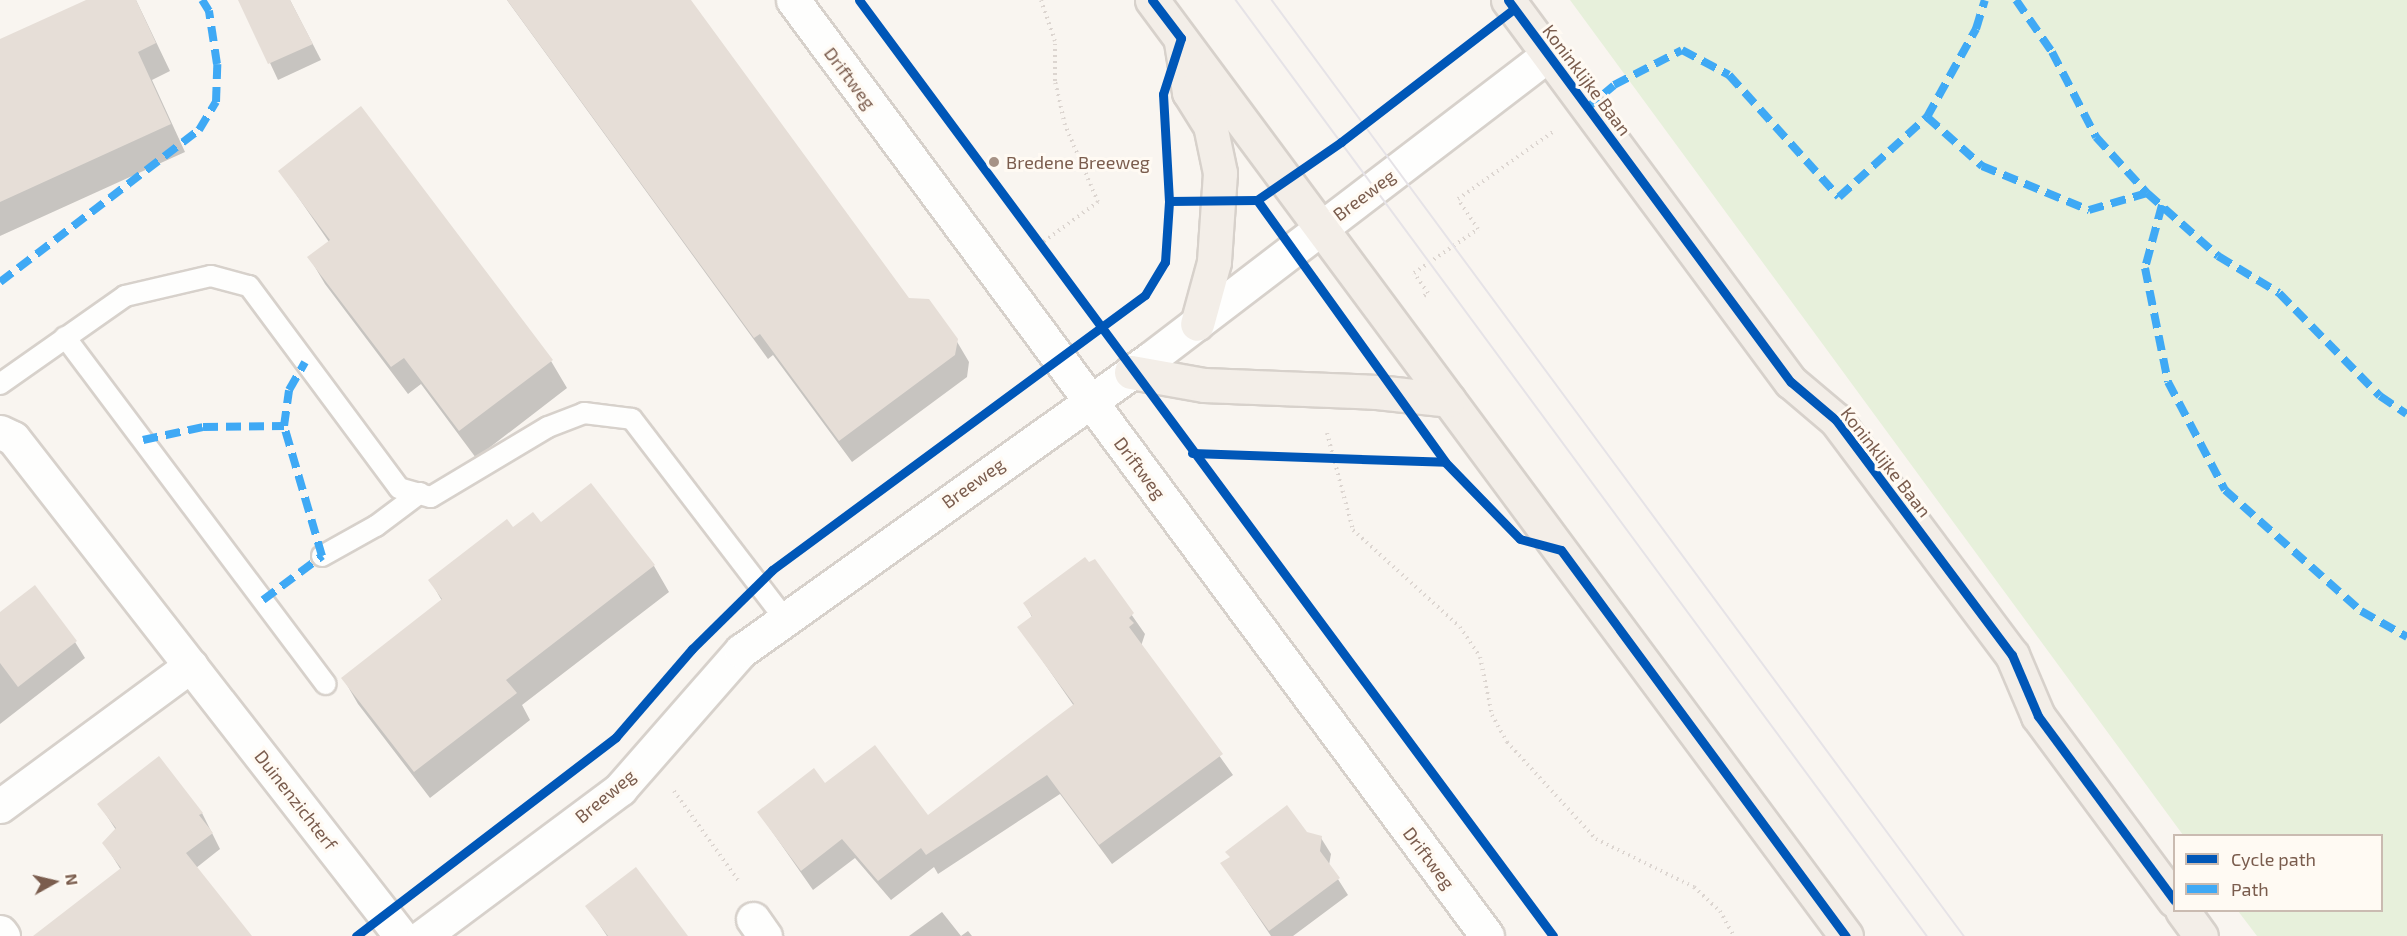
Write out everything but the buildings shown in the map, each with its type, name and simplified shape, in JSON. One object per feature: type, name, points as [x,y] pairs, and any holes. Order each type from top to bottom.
[{"type":"main road","points":[[1152,0],[1846,936]]},
{"type":"main road","name":"Koninklijke Baan","points":[[1508,0],[1547,56],[1791,382],[1836,420],[2012,656],[2038,716],[2173,897]]},
{"type":"main road","points":[[1181,38],[1189,92],[1210,124],[1220,173],[1214,262],[1197,324]]},
{"type":"main road","points":[[1131,372],[1204,385],[1324,390],[1449,400]]},
{"type":"main road","points":[[2183,912],[2201,936]]},
{"type":"street","name":"Driftweg","points":[[793,0],[1487,936]]},
{"type":"street","name":"Breeweg","points":[[423,936],[620,789],[741,651],[1197,324],[1547,56]]},
{"type":"street","name":"Duinenzichterf","points":[[0,432],[13,438],[401,936]]},
{"type":"street","points":[[0,806],[191,664]]},
{"type":"lane","points":[[0,384],[125,296],[211,276],[249,286],[399,488],[431,497],[548,427],[584,412],[632,419],[786,619]]},
{"type":"lane","points":[[65,337],[326,684]]},
{"type":"lane","points":[[322,556],[376,526],[420,493]]},
{"type":"path","points":[[1039,245],[1098,202],[1065,125],[1054,81],[1055,41],[1041,0]]},
{"type":"path","points":[[1390,320],[1428,293],[1414,273],[1478,229],[1458,199],[1587,108]]},
{"type":"path","points":[[1032,235],[1046,254]]},
{"type":"path","points":[[1324,390],[1330,456],[1353,530],[1460,627],[1480,657],[1492,716],[1507,742],[1596,839],[1694,887],[1720,911],[1734,936]]},
{"type":"path","points":[[1319,456],[1342,456]]},
{"type":"path","points":[[649,756],[735,874],[759,928]]},
{"type":"green space","points":[[1570,0],[2407,0],[2407,936],[2257,936],[2239,912],[2383,912],[2383,834],[2182,834]]},
{"type":"tram line","points":[[1236,0],[1927,936]]},
{"type":"tram line","points":[[1272,0],[1964,936]]},
{"type":"marked path","points":[[0,282],[199,130],[216,102],[217,64],[209,11],[202,0]]},
{"type":"marked path","points":[[1587,108],[1614,85],[1682,50],[1729,75],[1839,197],[1927,117],[1976,29],[1985,0]]},
{"type":"marked path","points":[[2016,0],[2052,52],[2096,137],[2147,193],[2218,256],[2279,293],[2380,396],[2407,414]]},
{"type":"marked path","points":[[1927,117],[1982,166],[2089,210],[2147,193]]},
{"type":"marked path","points":[[2162,205],[2145,268],[2168,382],[2225,490],[2361,611],[2407,637]]},
{"type":"marked path","points":[[263,600],[322,556],[284,426],[289,390],[305,362]]},
{"type":"marked path","points":[[143,440],[203,427],[284,426]]},
{"type":"cycle path","points":[[859,0],[1553,936]]},
{"type":"cycle path","points":[[1152,0],[1181,38],[1163,94],[1169,201]]},
{"type":"cycle path","points":[[1508,0],[1791,382],[1836,420],[2012,655],[2038,716],[2173,899]]},
{"type":"cycle path","points":[[356,936],[616,737],[692,649],[772,570],[1145,295],[1165,262],[1169,201],[1257,200],[1341,142],[1514,9]]},
{"type":"cycle path","points":[[1257,200],[1445,462],[1520,539],[1561,550],[1846,936]]},
{"type":"cycle path","points":[[1192,453],[1445,462]]},
{"type":"place","name":"Bredene Breeweg","points":[[994,162]]}]
